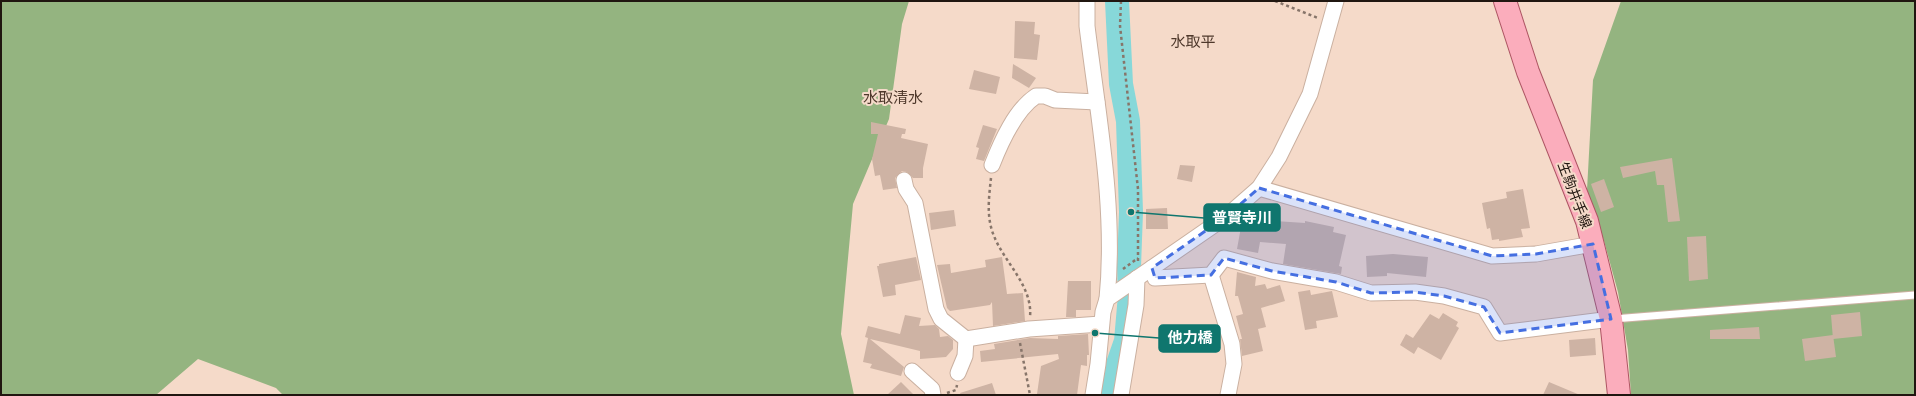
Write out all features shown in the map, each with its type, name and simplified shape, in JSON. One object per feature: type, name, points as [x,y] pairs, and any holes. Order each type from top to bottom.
[{"type":"main road","name":"生駒井手線","points":[[1505,1],[1528,72],[1587,221],[1611,319],[1619,395]]},
{"type":"street","points":[[1087,1],[1087,26],[1107,194],[1109,279],[1113,295]]},
{"type":"street","points":[[1093,395],[1098,364],[1103,312],[1113,295],[1227,216],[1259,188],[1279,157],[1310,94],[1336,1]]},
{"type":"street","points":[[992,165],[1001,142],[1030,100],[1036,96],[1045,96],[1055,100],[1097,102]]},
{"type":"street","points":[[904,180],[906,189],[915,203],[936,309],[941,319],[966,339],[1029,329],[1101,324]]},
{"type":"street","points":[[1259,188],[1492,256],[1536,254],[1593,244]]},
{"type":"street","points":[[1152,268],[1154,278],[1211,275],[1224,258],[1272,271],[1336,282],[1371,293],[1415,292],[1444,296],[1484,307],[1500,333],[1611,319]]},
{"type":"street","points":[[1211,275],[1232,344],[1234,364],[1228,395]]},
{"type":"street","points":[[1121,395],[1136,305],[1135,280]]},
{"type":"street","points":[[958,373],[965,356],[966,339]]},
{"type":"street","points":[[912,371],[932,389],[933,395]]},
{"type":"lane","points":[[1611,319],[1915,295]]},
{"type":"path","points":[[1121,1],[1120,26],[1138,189],[1135,280]]},
{"type":"path","points":[[1275,1],[1329,23]]},
{"type":"path","points":[[992,165],[988,211],[994,236],[1025,289],[1031,312],[1029,329],[1020,342],[1030,395]]},
{"type":"highlighted area","points":[[1259,188],[1492,256],[1536,254],[1593,244],[1611,319],[1500,333],[1484,307],[1444,296],[1415,292],[1371,293],[1336,282],[1272,271],[1224,258],[1211,275],[1155,278],[1152,268],[1227,216]]},
{"type":"green space","points":[[1,1],[909,1],[902,24],[889,119],[853,204],[841,334],[854,395],[283,395],[276,388],[198,359],[156,395],[1,395]]},
{"type":"green space","points":[[1621,1],[1915,1],[1915,395],[1631,395],[1628,350],[1618,292],[1604,241],[1587,190],[1593,80]]},
{"type":"building","points":[[1015,21],[1035,22],[1034,34],[1040,35],[1037,60],[1014,58]]},
{"type":"building","points":[[1013,64],[1036,78],[1029,88],[1012,78]]},
{"type":"building","points":[[974,70],[1000,77],[996,94],[969,89]]},
{"type":"building","points":[[871,122],[906,129],[905,134],[902,134],[901,138],[928,144],[923,168],[923,178],[913,178],[907,172],[902,171],[895,178],[897,188],[883,190],[880,175],[875,176],[872,159],[878,134],[871,134]]},
{"type":"building","points":[[983,125],[997,129],[984,161],[976,159],[979,148],[976,147]]},
{"type":"building","points":[[1672,158],[1680,221],[1668,222],[1664,185],[1657,185],[1655,171],[1623,178],[1620,167]]},
{"type":"building","points":[[1180,165],[1195,166],[1192,182],[1177,179]]},
{"type":"building","points":[[1604,179],[1614,207],[1601,212],[1591,184]]},
{"type":"building","points":[[1523,189],[1530,228],[1521,229],[1523,237],[1499,241],[1499,239],[1492,240],[1490,228],[1487,229],[1482,203],[1507,198],[1506,192]]},
{"type":"building","points":[[1167,208],[1168,229],[1146,229],[1146,209]]},
{"type":"building","points":[[954,210],[956,226],[931,230],[929,213]]},
{"type":"building","points":[[1256,211],[1275,211],[1275,221],[1305,223],[1305,221],[1334,227],[1333,232],[1346,235],[1339,266],[1342,267],[1341,274],[1283,264],[1286,244],[1260,242],[1258,253],[1237,249],[1243,216],[1256,219]]},
{"type":"building","points":[[1706,236],[1708,279],[1689,281],[1687,237]]},
{"type":"building","points":[[1393,254],[1428,257],[1426,277],[1387,273],[1387,276],[1367,277],[1366,256]]},
{"type":"building","points":[[916,257],[921,280],[895,285],[896,295],[883,297],[877,266],[879,266],[879,264]]},
{"type":"building","points":[[1002,257],[1007,294],[1023,293],[1025,321],[993,326],[992,302],[990,305],[950,311],[947,308],[937,265],[950,264],[951,273],[986,267],[985,260]]},
{"type":"building","points":[[1237,272],[1256,277],[1255,286],[1265,284],[1267,289],[1280,285],[1285,301],[1261,308],[1266,327],[1258,329],[1263,351],[1242,356],[1240,339],[1242,339],[1236,316],[1243,314],[1238,296],[1235,296]]},
{"type":"building","points":[[1068,281],[1091,281],[1091,310],[1076,310],[1076,317],[1066,317]]},
{"type":"building","points":[[1310,290],[1311,295],[1332,291],[1338,317],[1316,321],[1317,328],[1305,330],[1298,292]]},
{"type":"building","points":[[1860,312],[1862,336],[1833,339],[1831,315]]},
{"type":"building","points":[[1443,313],[1458,322],[1456,326],[1459,328],[1441,360],[1418,347],[1414,354],[1400,345],[1406,334],[1413,338],[1430,314],[1439,319]]},
{"type":"building","points":[[905,315],[921,318],[919,326],[935,325],[939,329],[940,337],[948,336],[953,340],[953,349],[946,357],[920,359],[920,351],[870,339],[904,367],[901,376],[870,368],[872,364],[863,362],[868,338],[865,337],[868,326],[900,334]]},
{"type":"building","points":[[1759,327],[1760,339],[1710,339],[1710,330]]},
{"type":"building","points":[[1088,334],[1089,355],[1087,355],[1087,366],[1081,365],[1077,395],[1037,394],[1041,366],[1059,359],[1058,354],[981,362],[980,351],[995,349],[994,344],[1030,338],[1058,339],[1058,336]]},
{"type":"building","points":[[1833,335],[1836,357],[1805,361],[1802,339]]},
{"type":"building","points":[[1595,338],[1596,355],[1570,357],[1569,340]]},
{"type":"building","points":[[901,382],[914,395],[887,395]]},
{"type":"building","points":[[1549,382],[1580,395],[1543,395]]},
{"type":"building","points":[[992,383],[996,395],[961,395],[960,393]]},
{"type":"waterway","points":[[1113,395],[1118,364],[1126,341],[1130,295],[1129,267],[1131,212],[1128,121],[1121,84],[1117,1]]},
{"type":"place","name":"普賢寺川","points":[[1131,212]]},
{"type":"place","name":"他力橋","points":[[1095,333]]},
{"type":"district","name":"水取平","points":[[1193,42]]},
{"type":"district","name":"水取清水","points":[[893,98]]}]
